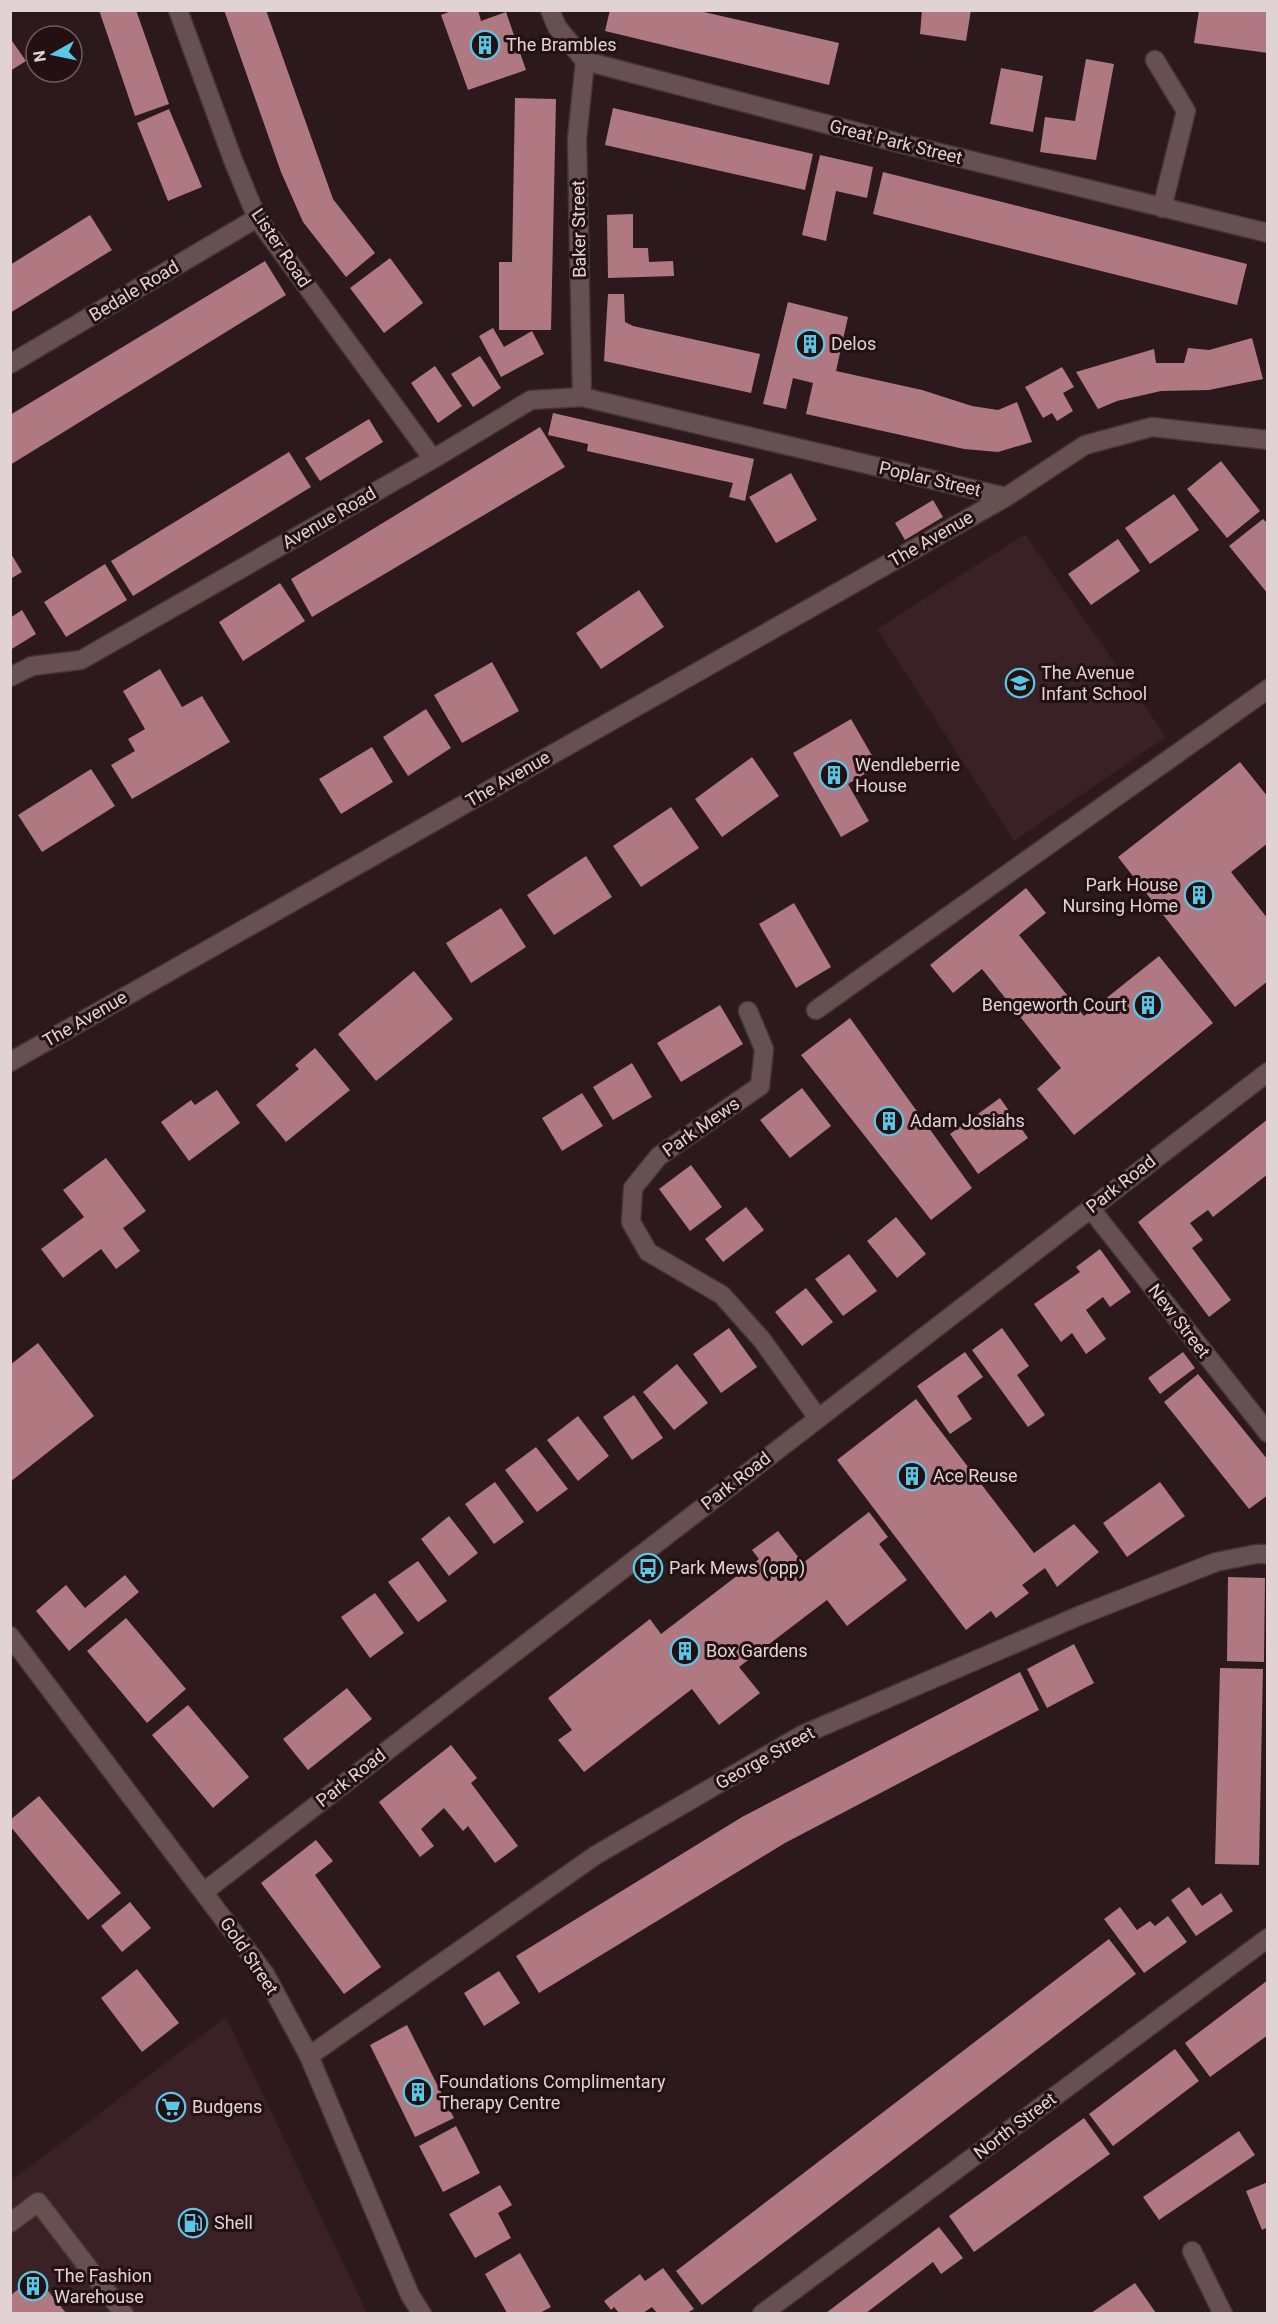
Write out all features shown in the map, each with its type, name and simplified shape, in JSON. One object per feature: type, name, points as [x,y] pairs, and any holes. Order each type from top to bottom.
[{"type":"street","name":"Lister Road","points":[[178,10],[233,160],[257,218],[433,459]]},
{"type":"street","points":[[550,10],[557,27],[585,61]]},
{"type":"street","points":[[1155,60],[1186,111],[1162,208]]},
{"type":"street","name":"Great Park Street","points":[[585,61],[895,142],[1268,233]]},
{"type":"street","name":"Baker Street","points":[[582,397],[577,139],[585,61]]},
{"type":"street","name":"Bedale Road","points":[[10,364],[257,218]]},
{"type":"street","name":"Avenue Road","points":[[10,677],[32,666],[81,660],[433,459],[531,400],[582,397]]},
{"type":"street","name":"Poplar Street","points":[[582,397],[1006,496],[1085,446],[1152,427],[1268,440]]},
{"type":"street","name":"The Avenue","points":[[10,1062],[1006,496]]},
{"type":"street","points":[[816,1010],[1268,689]]},
{"type":"street","name":"Park Mews","points":[[748,1011],[764,1049],[760,1086],[659,1156],[633,1188],[631,1222],[648,1252],[722,1295],[762,1340],[818,1418]]},
{"type":"street","name":"Park Road","points":[[205,1891],[1268,1072]]},
{"type":"street","name":"New Street","points":[[1090,1208],[1268,1433]]},
{"type":"street","name":"George Street","points":[[309,2056],[596,1855],[802,1736],[1081,1614],[1216,1562],[1256,1554],[1268,1554]]},
{"type":"street","name":"Gold Street","points":[[10,1636],[205,1891],[265,1974],[309,2056],[410,2295],[422,2313]]},
{"type":"street","name":"North Street","points":[[762,2313],[1268,1938]]},
{"type":"street","points":[[10,2223],[38,2202],[124,2313]]},
{"type":"street","points":[[1192,2251],[1223,2313]]},
{"type":"shaded area","name":"The Avenue Infant School","points":[[1025,534],[1166,737],[1014,841],[877,629]]},
{"type":"shaded area","points":[[226,2017],[367,2313],[11,2314],[11,2181]]},
{"type":"building","points":[[99,10],[136,10],[169,104],[135,116]]},
{"type":"building","points":[[224,10],[266,10],[333,199],[375,253],[346,277],[303,222],[281,172]]},
{"type":"building","name":"The Brambles","points":[[454,10],[478,10],[481,21],[506,12],[526,70],[468,90],[441,15]]},
{"type":"building","points":[[610,10],[695,10],[839,43],[829,85],[605,31]]},
{"type":"building","points":[[922,10],[971,10],[966,41],[920,34]]},
{"type":"building","points":[[1199,10],[1268,10],[1268,53],[1194,43]]},
{"type":"building","points":[[10,38],[24,58],[24,62],[10,71]]},
{"type":"building","points":[[1086,59],[1114,64],[1096,160],[1040,152],[1045,117],[1075,121]]},
{"type":"building","points":[[1001,68],[1043,76],[1033,132],[990,124]]},
{"type":"building","points":[[515,98],[556,99],[551,330],[499,330],[499,262],[512,262]]},
{"type":"building","points":[[613,108],[813,154],[805,190],[605,145]]},
{"type":"building","points":[[169,109],[202,187],[168,201],[137,123]]},
{"type":"building","points":[[820,155],[873,167],[867,198],[836,191],[826,241],[802,235]]},
{"type":"building","points":[[883,172],[1247,264],[1237,305],[873,214]]},
{"type":"building","points":[[633,214],[633,248],[648,248],[649,262],[673,261],[674,276],[608,278],[607,215]]},
{"type":"building","points":[[90,215],[112,250],[10,313],[10,265]]},
{"type":"building","points":[[390,258],[423,303],[384,333],[350,288]]},
{"type":"building","points":[[265,261],[286,295],[10,465],[10,415]]},
{"type":"building","points":[[608,294],[624,294],[625,322],[633,326],[760,354],[751,393],[604,361]]},
{"type":"building","points":[[788,302],[848,317],[836,371],[922,390],[972,406],[998,410],[1017,402],[1032,442],[998,452],[964,449],[806,414],[813,383],[793,378],[786,409],[763,404]]},
{"type":"building","points":[[493,328],[504,347],[532,331],[544,354],[501,377],[479,336]]},
{"type":"building","points":[[1252,338],[1263,379],[1209,390],[1161,391],[1117,401],[1098,409],[1076,372],[1154,349],[1156,363],[1184,363],[1188,348],[1209,350]]},
{"type":"building","points":[[480,356],[501,388],[473,407],[451,374]]},
{"type":"building","points":[[435,366],[462,406],[438,423],[411,383]]},
{"type":"building","points":[[1062,367],[1074,387],[1063,393],[1073,411],[1057,421],[1052,413],[1043,418],[1025,387]]},
{"type":"building","points":[[553,413],[754,459],[745,501],[729,497],[733,483],[587,451],[588,444],[548,435]]},
{"type":"building","points":[[369,419],[383,442],[320,481],[305,458]]},
{"type":"building","points":[[540,427],[565,467],[312,617],[291,579]]},
{"type":"building","points":[[289,452],[311,487],[133,596],[111,561]]},
{"type":"building","points":[[1221,461],[1260,511],[1227,538],[1187,489]]},
{"type":"building","points":[[791,473],[817,520],[776,543],[749,497]]},
{"type":"building","points":[[1174,494],[1199,530],[1150,564],[1125,528]]},
{"type":"building","points":[[933,500],[943,517],[905,540],[895,523]]},
{"type":"building","points":[[1263,519],[1268,524],[1268,594],[1229,546]]},
{"type":"building","points":[[1118,539],[1140,571],[1091,605],[1068,574]]},
{"type":"building","points":[[10,552],[22,572],[10,579]]},
{"type":"building","points":[[105,564],[127,600],[66,637],[44,602]]},
{"type":"building","points":[[280,583],[305,621],[243,661],[219,622]]},
{"type":"building","points":[[639,590],[664,627],[601,669],[576,633]]},
{"type":"building","points":[[22,610],[36,634],[10,650],[10,618]]},
{"type":"building","points":[[492,662],[519,711],[462,743],[434,695]]},
{"type":"building","points":[[160,669],[182,707],[202,696],[230,742],[132,799],[111,765],[135,751],[128,739],[145,729],[123,691]]},
{"type":"building","points":[[426,709],[451,748],[408,776],[383,737]]},
{"type":"building","name":"Wendleberrie House","points":[[851,719],[878,766],[848,784],[869,821],[841,837],[793,753]]},
{"type":"building","points":[[372,747],[393,782],[341,814],[319,779]]},
{"type":"building","points":[[752,757],[779,796],[722,837],[695,799]]},
{"type":"building","name":"Park House Nursing Home","points":[[1240,762],[1268,797],[1268,843],[1231,872],[1268,919],[1268,981],[1235,1007],[1118,857]]},
{"type":"building","points":[[91,769],[115,806],[42,852],[18,815]]},
{"type":"building","points":[[671,807],[699,848],[641,887],[613,846]]},
{"type":"building","points":[[586,856],[612,897],[554,935],[527,895]]},
{"type":"building","name":"Bengeworth Court","points":[[1026,888],[1046,913],[1019,935],[1084,1016],[1159,956],[1213,1023],[1074,1135],[1037,1089],[1061,1068],[982,969],[953,993],[930,965]]},
{"type":"building","points":[[794,903],[831,967],[796,988],[759,924]]},
{"type":"building","points":[[501,908],[526,947],[471,983],[446,943]]},
{"type":"building","points":[[414,971],[453,1019],[376,1081],[338,1034]]},
{"type":"building","points":[[720,1005],[743,1044],[681,1082],[657,1043]]},
{"type":"building","name":"Adam Josiahs","points":[[850,1018],[972,1188],[931,1220],[801,1055]]},
{"type":"building","points":[[315,1048],[350,1090],[286,1142],[256,1105],[299,1069],[295,1065]]},
{"type":"building","points":[[632,1063],[652,1097],[613,1120],[593,1087]]},
{"type":"building","points":[[802,1088],[831,1126],[790,1158],[760,1120]]},
{"type":"building","points":[[217,1090],[240,1123],[189,1161],[161,1122],[191,1100],[195,1105]]},
{"type":"building","points":[[582,1093],[603,1126],[562,1151],[542,1118]]},
{"type":"building","points":[[1000,1098],[1028,1138],[978,1174],[950,1134]]},
{"type":"building","points":[[1268,1119],[1268,1174],[1213,1217],[1208,1210],[1190,1223],[1203,1240],[1192,1248],[1231,1300],[1209,1317],[1138,1222]]},
{"type":"building","points":[[106,1158],[146,1211],[123,1228],[140,1251],[116,1269],[101,1249],[63,1278],[41,1249],[84,1217],[63,1190]]},
{"type":"building","points":[[691,1165],[722,1207],[690,1231],[659,1189]]},
{"type":"building","points":[[746,1207],[764,1230],[723,1262],[705,1239]]},
{"type":"building","points":[[896,1217],[926,1254],[897,1278],[867,1241]]},
{"type":"building","points":[[1100,1249],[1131,1292],[1110,1307],[1103,1297],[1086,1310],[1106,1339],[1086,1354],[1072,1333],[1061,1342],[1034,1304],[1080,1272],[1076,1267]]},
{"type":"building","points":[[849,1254],[877,1291],[843,1316],[815,1279]]},
{"type":"building","points":[[806,1288],[833,1322],[802,1346],[775,1312]]},
{"type":"building","points":[[729,1328],[757,1367],[721,1393],[693,1354]]},
{"type":"building","points":[[1002,1328],[1029,1366],[1017,1375],[1045,1415],[1028,1427],[972,1350]]},
{"type":"building","points":[[38,1343],[94,1416],[10,1482],[10,1365]]},
{"type":"building","points":[[965,1352],[983,1377],[957,1396],[972,1419],[950,1434],[917,1386]]},
{"type":"building","points":[[1183,1352],[1195,1368],[1160,1394],[1148,1378]]},
{"type":"building","points":[[677,1364],[708,1403],[674,1430],[643,1392]]},
{"type":"building","points":[[1198,1374],[1268,1460],[1268,1495],[1249,1509],[1164,1402]]},
{"type":"building","points":[[634,1395],[663,1438],[632,1460],[603,1417]]},
{"type":"building","points":[[916,1399],[1034,1553],[1074,1524],[1099,1552],[1057,1587],[1045,1568],[1022,1585],[1029,1593],[996,1618],[991,1611],[966,1630],[837,1460]]},
{"type":"building","points":[[578,1416],[609,1456],[578,1481],[547,1440]]},
{"type":"building","points":[[536,1447],[568,1489],[537,1512],[505,1470]]},
{"type":"building","points":[[495,1482],[524,1522],[494,1544],[465,1504]]},
{"type":"building","points":[[1160,1482],[1185,1516],[1127,1557],[1103,1523]]},
{"type":"building","name":"Box Gardens","points":[[869,1512],[888,1537],[879,1544],[907,1580],[847,1626],[827,1600],[739,1667],[760,1693],[719,1725],[692,1689],[584,1772],[558,1740],[572,1730],[548,1698],[650,1619],[661,1634],[759,1559],[752,1550],[778,1531],[803,1563]]},
{"type":"building","points":[[449,1516],[478,1553],[449,1576],[421,1539]]},
{"type":"building","points":[[418,1561],[447,1601],[418,1622],[388,1582]]},
{"type":"building","points":[[125,1575],[139,1592],[69,1651],[36,1611],[66,1585],[85,1608]]},
{"type":"building","points":[[1228,1577],[1265,1578],[1264,1662],[1227,1661]]},
{"type":"building","points":[[375,1593],[404,1633],[370,1658],[341,1617]]},
{"type":"building","points":[[126,1618],[186,1689],[147,1723],[87,1651]]},
{"type":"building","points":[[1074,1644],[1094,1683],[1047,1708],[1027,1669]]},
{"type":"building","points":[[1220,1668],[1263,1669],[1259,1865],[1215,1864]]},
{"type":"building","points":[[1020,1672],[1039,1710],[785,1843],[539,1993],[516,1956],[742,1817]]},
{"type":"building","points":[[347,1688],[372,1719],[308,1770],[283,1739]]},
{"type":"building","points":[[188,1705],[249,1777],[213,1808],[152,1735]]},
{"type":"building","points":[[451,1745],[477,1778],[471,1783],[518,1846],[495,1863],[468,1826],[463,1831],[444,1808],[421,1829],[434,1846],[420,1857],[379,1802]]},
{"type":"building","points":[[39,1796],[121,1893],[88,1920],[10,1826],[10,1820]]},
{"type":"building","points":[[316,1840],[333,1861],[315,1875],[381,1967],[344,1994],[261,1883]]},
{"type":"building","points":[[1189,1887],[1202,1906],[1221,1893],[1233,1911],[1196,1936],[1171,1900]]},
{"type":"building","points":[[130,1902],[151,1928],[122,1952],[101,1926]]},
{"type":"building","points":[[1120,1907],[1137,1930],[1150,1921],[1155,1926],[1168,1916],[1187,1942],[1144,1973],[1104,1919]]},
{"type":"building","points":[[1109,1939],[1136,1974],[702,2305],[676,2271]]},
{"type":"building","points":[[137,1969],[179,2023],[142,2052],[101,1998]]},
{"type":"building","points":[[499,1971],[520,2003],[484,2026],[464,1993]]},
{"type":"building","points":[[1268,1980],[1268,2035],[1210,2077],[1185,2043]]},
{"type":"building","points":[[407,2025],[454,2118],[415,2137],[370,2045]]},
{"type":"building","points":[[1175,2049],[1199,2081],[1113,2146],[1089,2114]]},
{"type":"building","points":[[1084,2118],[1110,2154],[974,2252],[949,2216]]},
{"type":"building","points":[[456,2126],[480,2173],[443,2192],[419,2146]]},
{"type":"building","points":[[1239,2131],[1255,2155],[1159,2220],[1143,2197]]},
{"type":"building","points":[[1268,2182],[1268,2227],[1262,2230],[1246,2191]]},
{"type":"building","points":[[500,2185],[512,2205],[498,2213],[511,2238],[475,2258],[449,2214]]},
{"type":"building","points":[[939,2227],[963,2258],[941,2274],[933,2262],[866,2313],[826,2313]]},
{"type":"building","points":[[520,2253],[551,2307],[540,2313],[507,2313],[485,2274]]},
{"type":"building","points":[[663,2268],[694,2309],[687,2313],[657,2313],[652,2307],[643,2313],[619,2313],[614,2307],[611,2310],[604,2301],[640,2274],[645,2281]]},
{"type":"building","name":"The Fashion Warehouse","points":[[35,2275],[66,2313],[10,2313],[10,2296]]},
{"type":"building","points":[[1135,2283],[1156,2313],[1091,2313]]},
{"type":"place","name":"The Brambles","points":[[485,45]]},
{"type":"place","name":"Delos","points":[[810,344]]},
{"type":"place","name":"The Avenue Infant School","points":[[1020,683]]},
{"type":"place","name":"Wendleberrie House","points":[[834,775]]},
{"type":"place","name":"Park House Nursing Home","points":[[1199,895]]},
{"type":"place","name":"Bengeworth Court","points":[[1148,1005]]},
{"type":"place","name":"Adam Josiahs","points":[[889,1121]]},
{"type":"place","name":"Ace Reuse","points":[[912,1476]]},
{"type":"place","name":"Park Mews (opp)","points":[[648,1568]]},
{"type":"place","name":"Box Gardens","points":[[685,1651]]},
{"type":"place","name":"Foundations Complimentary Therapy Centre","points":[[418,2092]]},
{"type":"place","name":"Budgens","points":[[171,2107]]},
{"type":"place","name":"Shell","points":[[193,2223]]},
{"type":"place","name":"The Fashion Warehouse","points":[[33,2286]]}]
